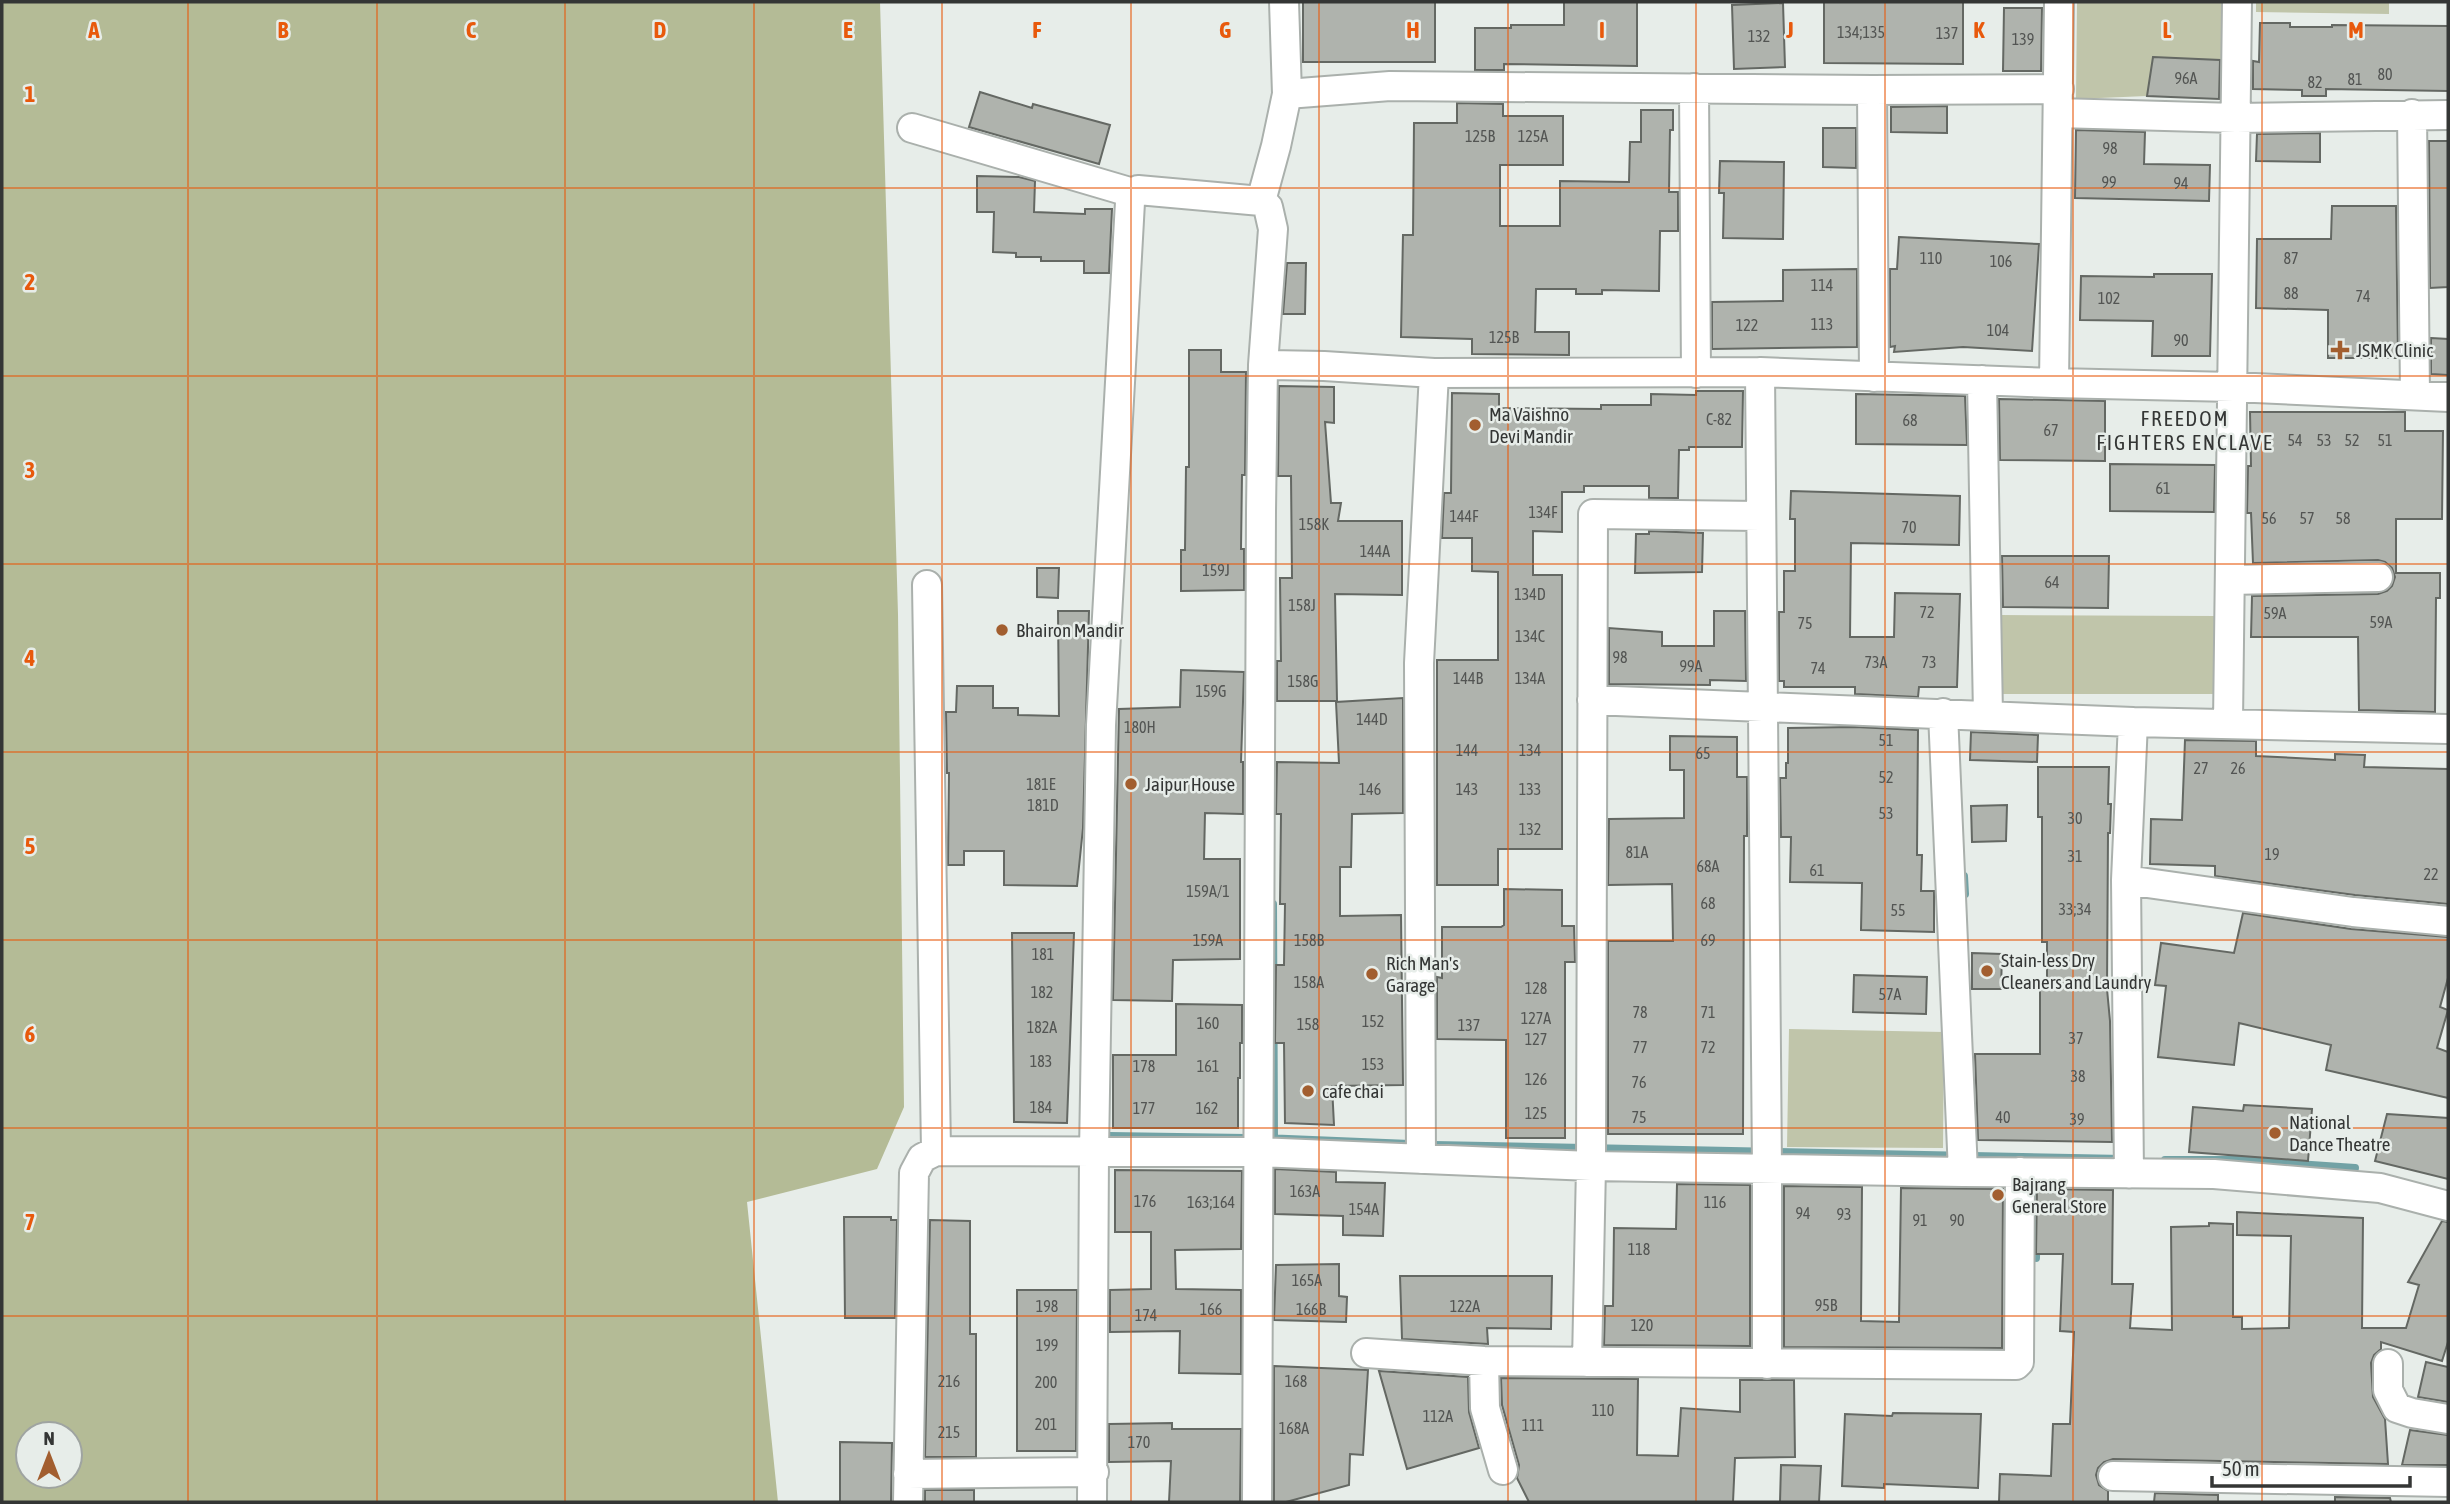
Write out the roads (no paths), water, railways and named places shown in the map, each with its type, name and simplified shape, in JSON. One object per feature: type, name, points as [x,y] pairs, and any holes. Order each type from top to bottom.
[{"type":"street","points":[[1261,201],[1287,94],[1284,2]]},
{"type":"street","points":[[2054,383],[2059,2]]},
{"type":"street","points":[[2228,722],[2237,2]]},
{"type":"street","points":[[1287,94],[1390,86],[1872,90],[2059,101],[2236,118],[2448,115]]},
{"type":"street","points":[[1694,88],[1696,373]]},
{"type":"street","points":[[1872,90],[1874,377]]},
{"type":"street","points":[[2412,114],[2415,394]]},
{"type":"street","points":[[912,128],[1133,193],[1138,190],[1261,201],[1268,207],[1273,229],[1263,365],[1257,1502]]},
{"type":"street","points":[[1092,1502],[1101,725],[1129,216],[1133,193]]},
{"type":"street","points":[[1263,365],[1434,373],[1760,373],[2233,387],[2448,397]]},
{"type":"street","points":[[1421,1159],[1419,663],[1434,373]]},
{"type":"street","points":[[1760,373],[1768,1168],[1767,1364]]},
{"type":"street","points":[[1982,380],[1988,715]]},
{"type":"street","points":[[1587,1362],[1591,1166],[1593,514],[1760,516]]},
{"type":"street","points":[[2230,580],[2378,577]]},
{"type":"street","points":[[927,585],[936,1151]]},
{"type":"street","points":[[1592,700],[2133,722],[2228,722],[2448,729]]},
{"type":"street","points":[[1943,713],[1963,1172]]},
{"type":"street","points":[[2129,1174],[2126,880],[2133,722]]},
{"type":"street","points":[[2126,880],[2353,912],[2448,921]]},
{"type":"street","points":[[908,1502],[914,1173],[922,1158],[936,1151],[1094,1153],[1259,1142],[1421,1159],[1591,1166],[2214,1174],[2380,1188],[2448,1206]]},
{"type":"street","points":[[1366,1353],[1484,1361],[2016,1365],[2019,1362],[2020,1172]]},
{"type":"street","points":[[1484,1361],[1486,1408],[1503,1470]]},
{"type":"street","points":[[2388,1364],[2388,1390],[2397,1408],[2448,1419]]},
{"type":"street","points":[[908,1474],[1094,1472]]},
{"type":"street","points":[[2113,1476],[2448,1482]]},
{"type":"waterway","points":[[1964,876],[1965,894]]},
{"type":"waterway","points":[[1273,904],[1274,1138]]},
{"type":"waterway","points":[[1109,1136],[1246,1138]]},
{"type":"waterway","points":[[1262,1138],[1434,1145],[2124,1159]]},
{"type":"waterway","points":[[2165,1160],[2238,1160],[2355,1168]]},
{"type":"waterway","points":[[2036,1258],[2037,1183]]},
{"type":"place","name":"JSMK Clinic","points":[[2340,350]]},
{"type":"place","name":"Ma Vaishno Devi Mandir","points":[[1475,425]]},
{"type":"place","name":"Bhairon Mandir","points":[[1002,630]]},
{"type":"place","name":"Jaipur House","points":[[1131,784]]},
{"type":"place","name":"Stain-less Dry Cleaners and Laundry","points":[[1987,971]]},
{"type":"place","name":"Rich Man's Garage","points":[[1372,974]]},
{"type":"place","name":"cafe chai","points":[[1308,1091]]},
{"type":"place","name":"National Dance Theatre","points":[[2275,1133]]},
{"type":"place","name":"Bajrang General Store","points":[[1998,1195]]},
{"type":"district","name":"FREEDOM FIGHTERS ENCLAVE","points":[[2185,430]]}]
